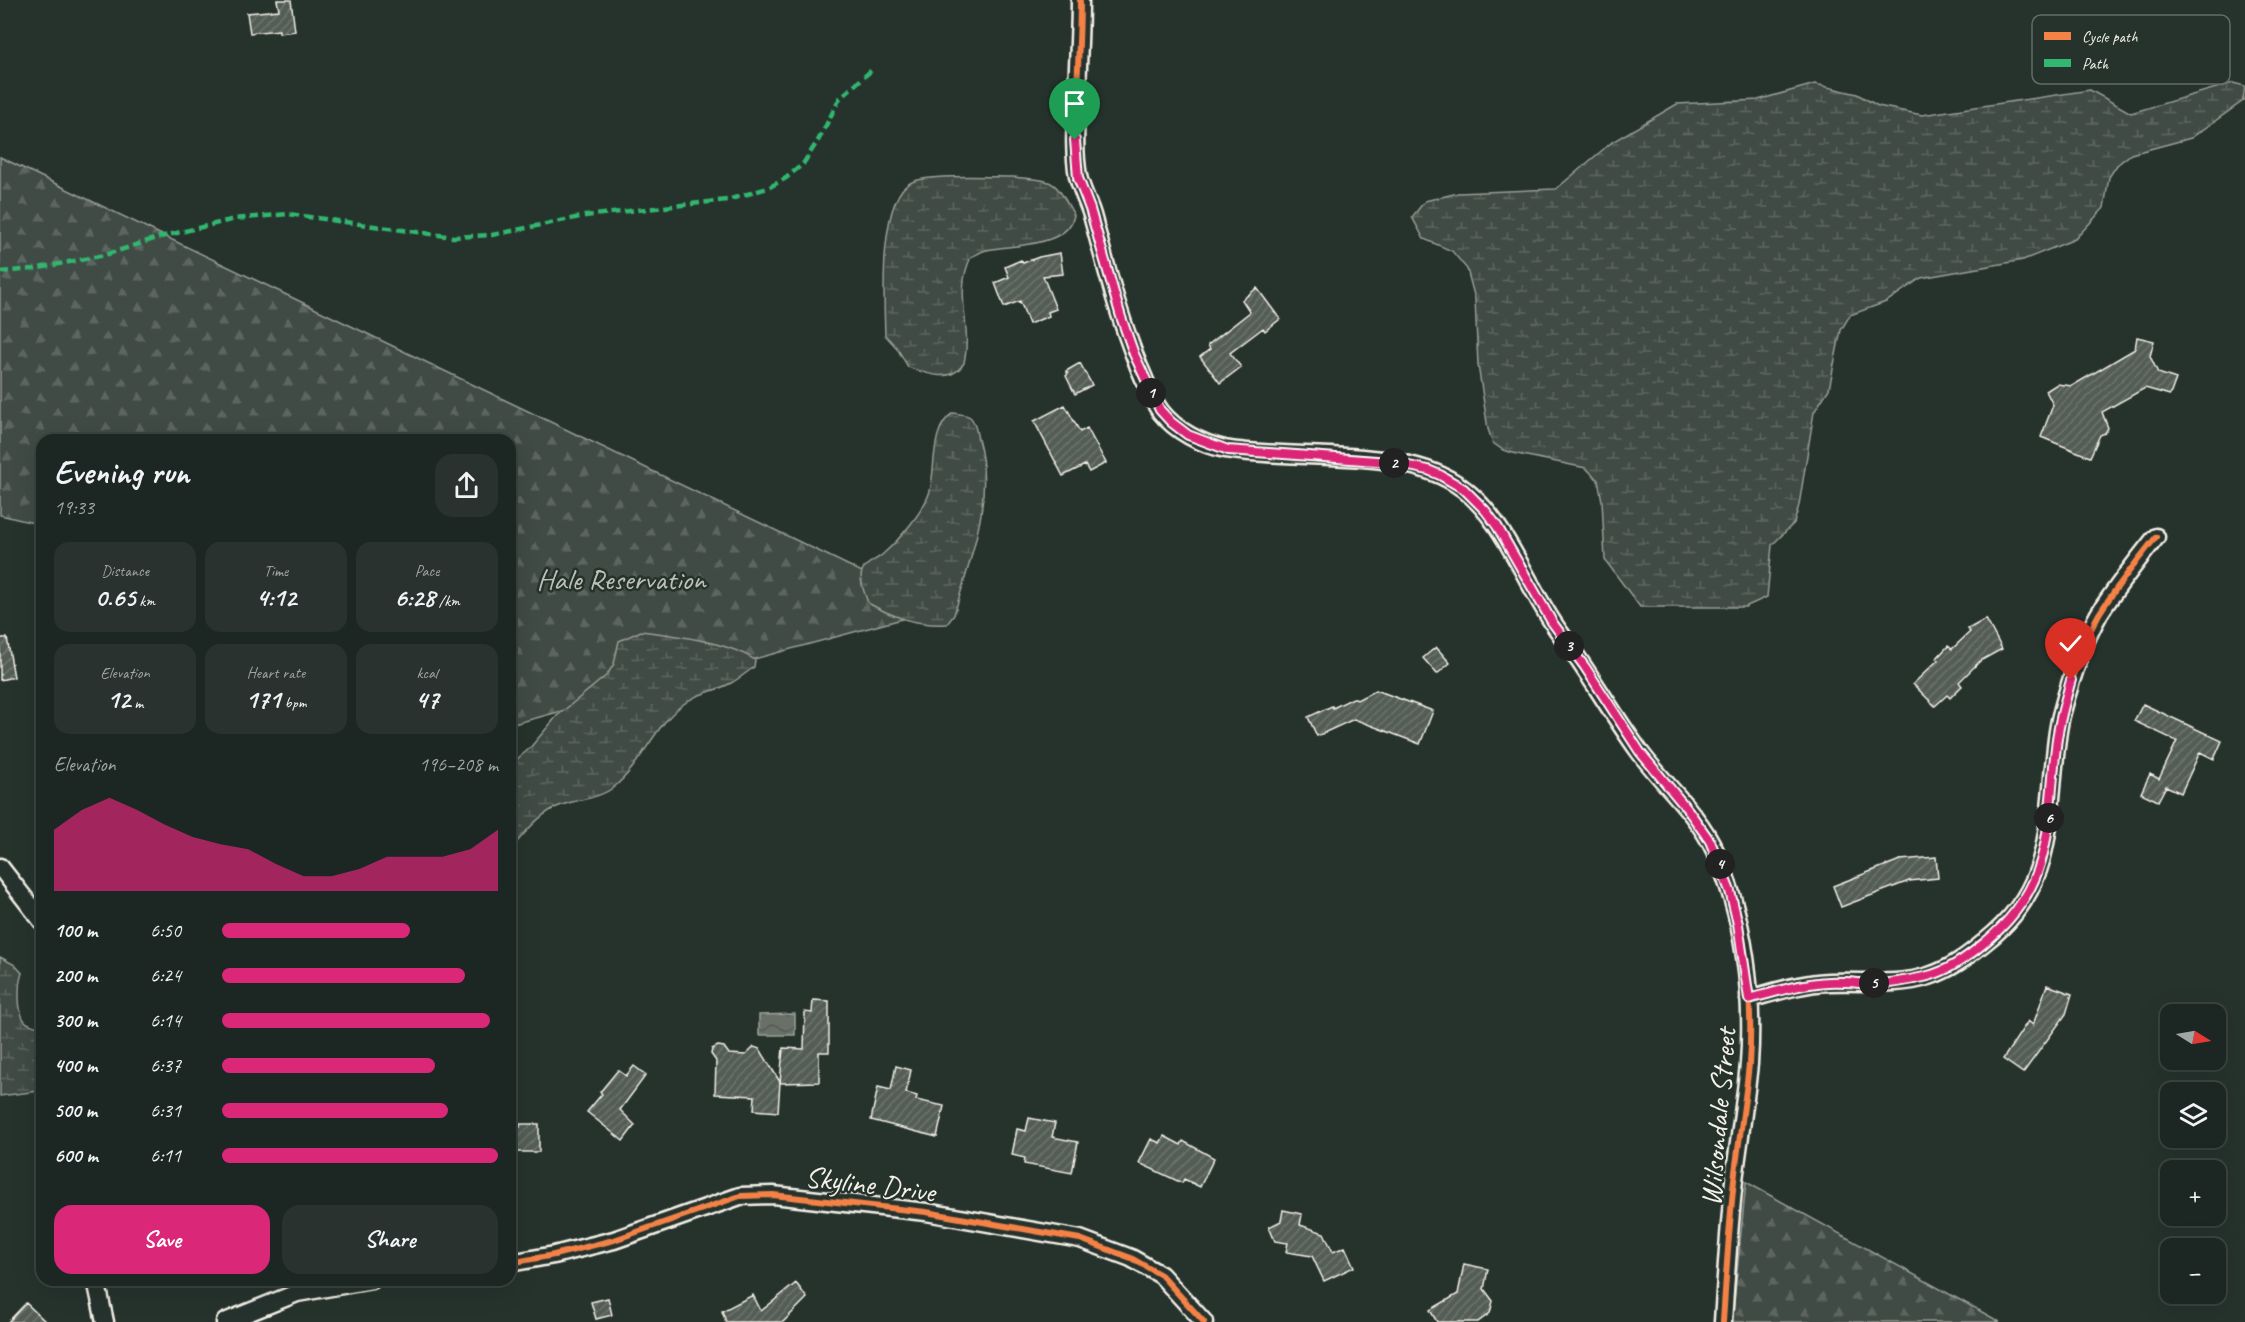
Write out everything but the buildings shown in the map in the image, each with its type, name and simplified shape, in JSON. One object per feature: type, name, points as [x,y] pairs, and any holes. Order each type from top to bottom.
[{"type":"street","name":"Wilsondale Street","points":[[1080,0],[1075,140],[1078,178],[1090,209],[1121,317],[1138,363],[1160,410],[1188,435],[1228,450],[1390,462],[1428,470],[1464,489],[1497,526],[1552,622],[1585,667],[1640,752],[1688,810],[1710,841],[1730,891],[1738,924],[1749,999],[1749,1062],[1726,1258],[1723,1322]]},
{"type":"street","points":[[1749,999],[1829,982],[1880,984],[1928,976],[1950,967],[1974,952],[2014,915],[2029,893],[2042,862],[2061,715],[2084,646],[2099,615],[2121,581],[2156,537]]},
{"type":"street","points":[[0,867],[36,913]]},
{"type":"street","name":"Skyline Drive","points":[[516,1262],[554,1256],[614,1240],[740,1196],[773,1195],[926,1212],[1080,1239],[1131,1258],[1161,1275],[1204,1322]]},
{"type":"street","points":[[97,1286],[105,1322]]},
{"type":"street","points":[[225,1322],[297,1293],[337,1286]]},
{"type":"green space","points":[[1815,84],[1857,94],[1878,106],[1922,115],[2090,90],[2131,113],[2230,84],[2245,86],[2243,101],[2191,138],[2131,154],[2117,165],[2109,177],[2104,208],[2075,239],[2023,260],[1921,278],[1886,302],[1850,315],[1841,330],[1829,389],[1814,412],[1794,523],[1772,545],[1767,597],[1745,607],[1640,607],[1605,560],[1602,501],[1598,480],[1586,468],[1517,454],[1503,450],[1493,443],[1488,429],[1478,365],[1475,299],[1467,269],[1452,251],[1424,239],[1412,217],[1425,201],[1458,193],[1556,189],[1612,142],[1677,104],[1758,100]]},
{"type":"green space","name":"Hale Reservation","points":[[0,157],[939,609],[516,723],[516,434],[36,434],[36,524],[0,515]]},
{"type":"green space","points":[[961,176],[1013,177],[1045,181],[1056,187],[1074,215],[1069,226],[1061,234],[1049,239],[983,251],[971,257],[966,271],[963,297],[966,336],[964,363],[952,373],[938,376],[908,367],[897,348],[885,335],[885,252],[893,207],[901,191],[912,182],[921,179]]},
{"type":"green space","points":[[953,413],[968,416],[975,424],[983,461],[982,506],[973,550],[954,615],[947,624],[926,624],[896,616],[868,603],[861,575],[866,566],[880,556],[910,525],[927,499],[932,481],[937,438],[946,420]]},
{"type":"green space","points":[[641,631],[700,640],[744,654],[755,660],[754,667],[731,683],[694,697],[681,706],[663,725],[624,778],[614,787],[602,794],[554,808],[533,824],[516,843],[516,760],[529,749],[557,716],[607,675],[614,664],[619,641]]},
{"type":"green space","points":[[0,957],[15,965],[22,973],[19,998],[22,1017],[27,1023],[36,1027],[36,1091],[0,1096]]},
{"type":"green space","points":[[1746,1182],[2000,1322],[1732,1322]]},
{"type":"water","points":[[795,1014],[795,1035],[759,1035],[759,1015]]},
{"type":"marked path","points":[[0,272],[34,269],[105,255],[160,237],[235,219],[288,214],[453,237],[492,235],[585,216],[727,200],[768,188],[786,178],[803,164],[840,98],[874,68]]},
{"type":"cycle path","points":[[1080,0],[1075,134],[1078,176],[1092,215],[1125,330],[1154,402],[1161,412],[1182,431],[1216,447],[1252,452],[1374,459],[1404,464],[1431,471],[1455,483],[1472,496],[1501,532],[1547,614],[1629,736],[1648,763],[1699,824],[1715,851],[1740,928],[1750,1010],[1749,1064],[1732,1198],[1723,1322]]},
{"type":"cycle path","points":[[1749,999],[1809,984],[1891,982],[1929,976],[1952,966],[1986,941],[2006,922],[2022,903],[2041,862],[2046,840],[2059,725],[2082,649],[2099,614],[2156,537]]},
{"type":"cycle path","points":[[516,1262],[614,1240],[740,1196],[773,1195],[926,1212],[1080,1239],[1131,1258],[1161,1275],[1204,1322]]},
{"type":"route","points":[[1075,140],[1078,178],[1090,209],[1121,317],[1134,354],[1160,410],[1188,435],[1228,450],[1390,462],[1428,470],[1464,489],[1497,526],[1552,622],[1585,667],[1640,752],[1688,810],[1710,841],[1730,891],[1745,962],[1749,999],[1829,982],[1880,984],[1928,976],[1950,967],[1974,952],[1994,935],[2026,899],[2042,862],[2048,827],[2056,744],[2071,680]]}]
